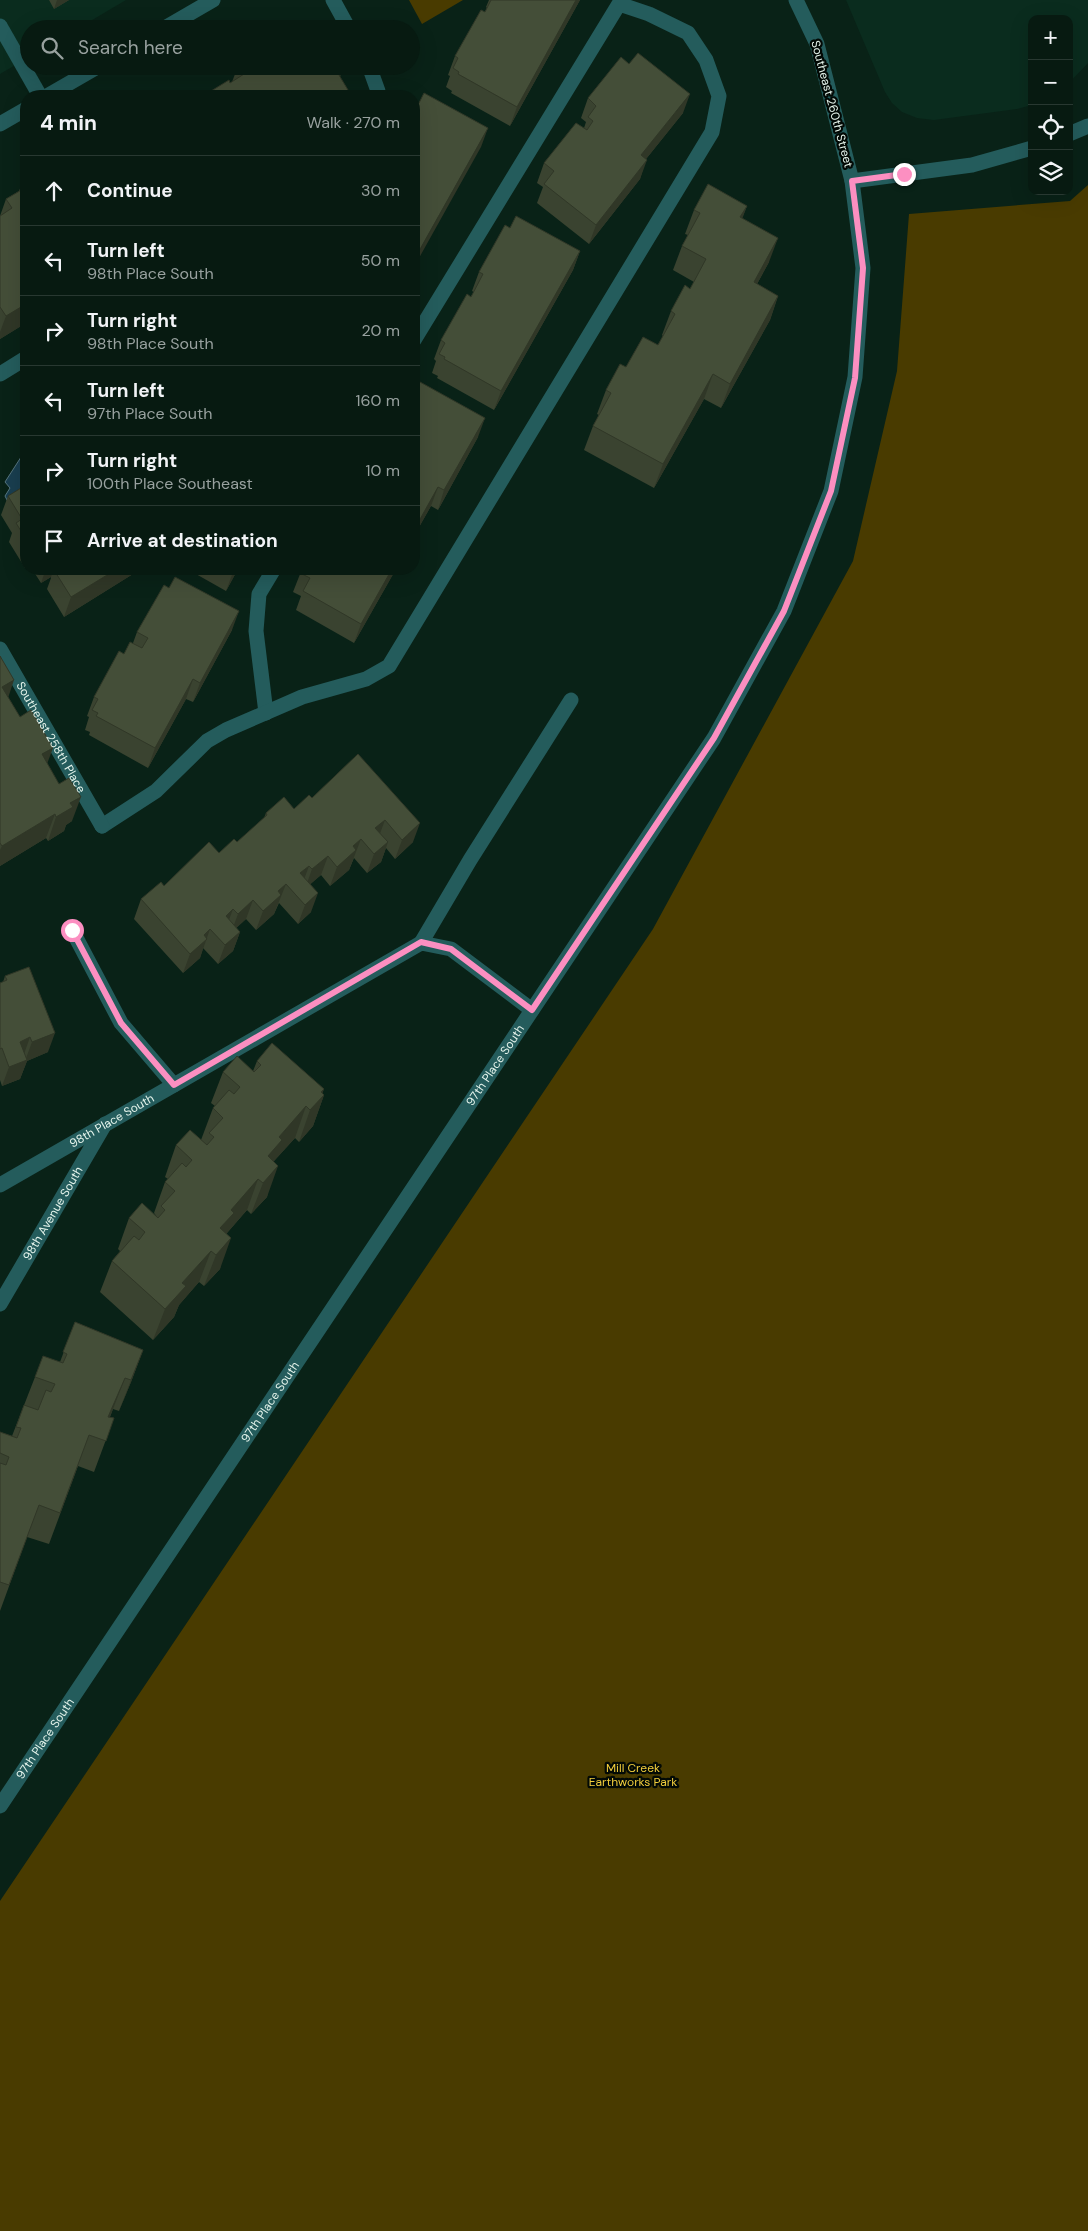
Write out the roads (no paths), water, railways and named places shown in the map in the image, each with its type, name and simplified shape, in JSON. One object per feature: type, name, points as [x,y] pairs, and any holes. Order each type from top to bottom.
[{"type":"street","points":[[179,20],[213,0]]},
{"type":"street","points":[[332,0],[343,20]]},
{"type":"street","name":"Southeast 260th Street","points":[[796,0],[817,44],[852,181]]},
{"type":"street","points":[[270,575],[259,594],[256,631],[266,713],[302,698],[366,679],[389,666],[712,132],[719,96],[706,60],[688,33],[649,14],[619,4],[420,330]]},
{"type":"street","points":[[0,26],[20,61]]},
{"type":"street","points":[[28,75],[37,90]]},
{"type":"street","points":[[57,90],[83,75]]},
{"type":"street","points":[[372,75],[378,90]]},
{"type":"street","points":[[0,124],[20,112]]},
{"type":"street","points":[[1073,132],[1088,126]]},
{"type":"street","points":[[852,181],[972,165],[1028,149]]},
{"type":"street","name":"97th Place South","points":[[0,1806],[714,738],[784,611],[831,491],[855,378],[863,268],[852,181]]},
{"type":"street","points":[[0,374],[20,362]]},
{"type":"street","name":"Southeast 258th Place","points":[[0,649],[102,826],[156,791],[207,741],[226,730],[266,713]]},
{"type":"street","points":[[532,1010],[451,949],[421,942],[470,860],[572,700]]},
{"type":"street","points":[[72,930],[121,1023],[174,1085]]},
{"type":"street","name":"98th Place South","points":[[0,1185],[106,1122],[174,1085],[421,942]]},
{"type":"street","name":"98th Avenue South","points":[[0,1304],[106,1122]]},
{"type":"water","points":[[20,459],[20,497],[9,504],[5,496],[10,488],[5,482]]},
{"type":"park label","name":"Mill Creek Earthworks Park","points":[[633,1775]]}]
